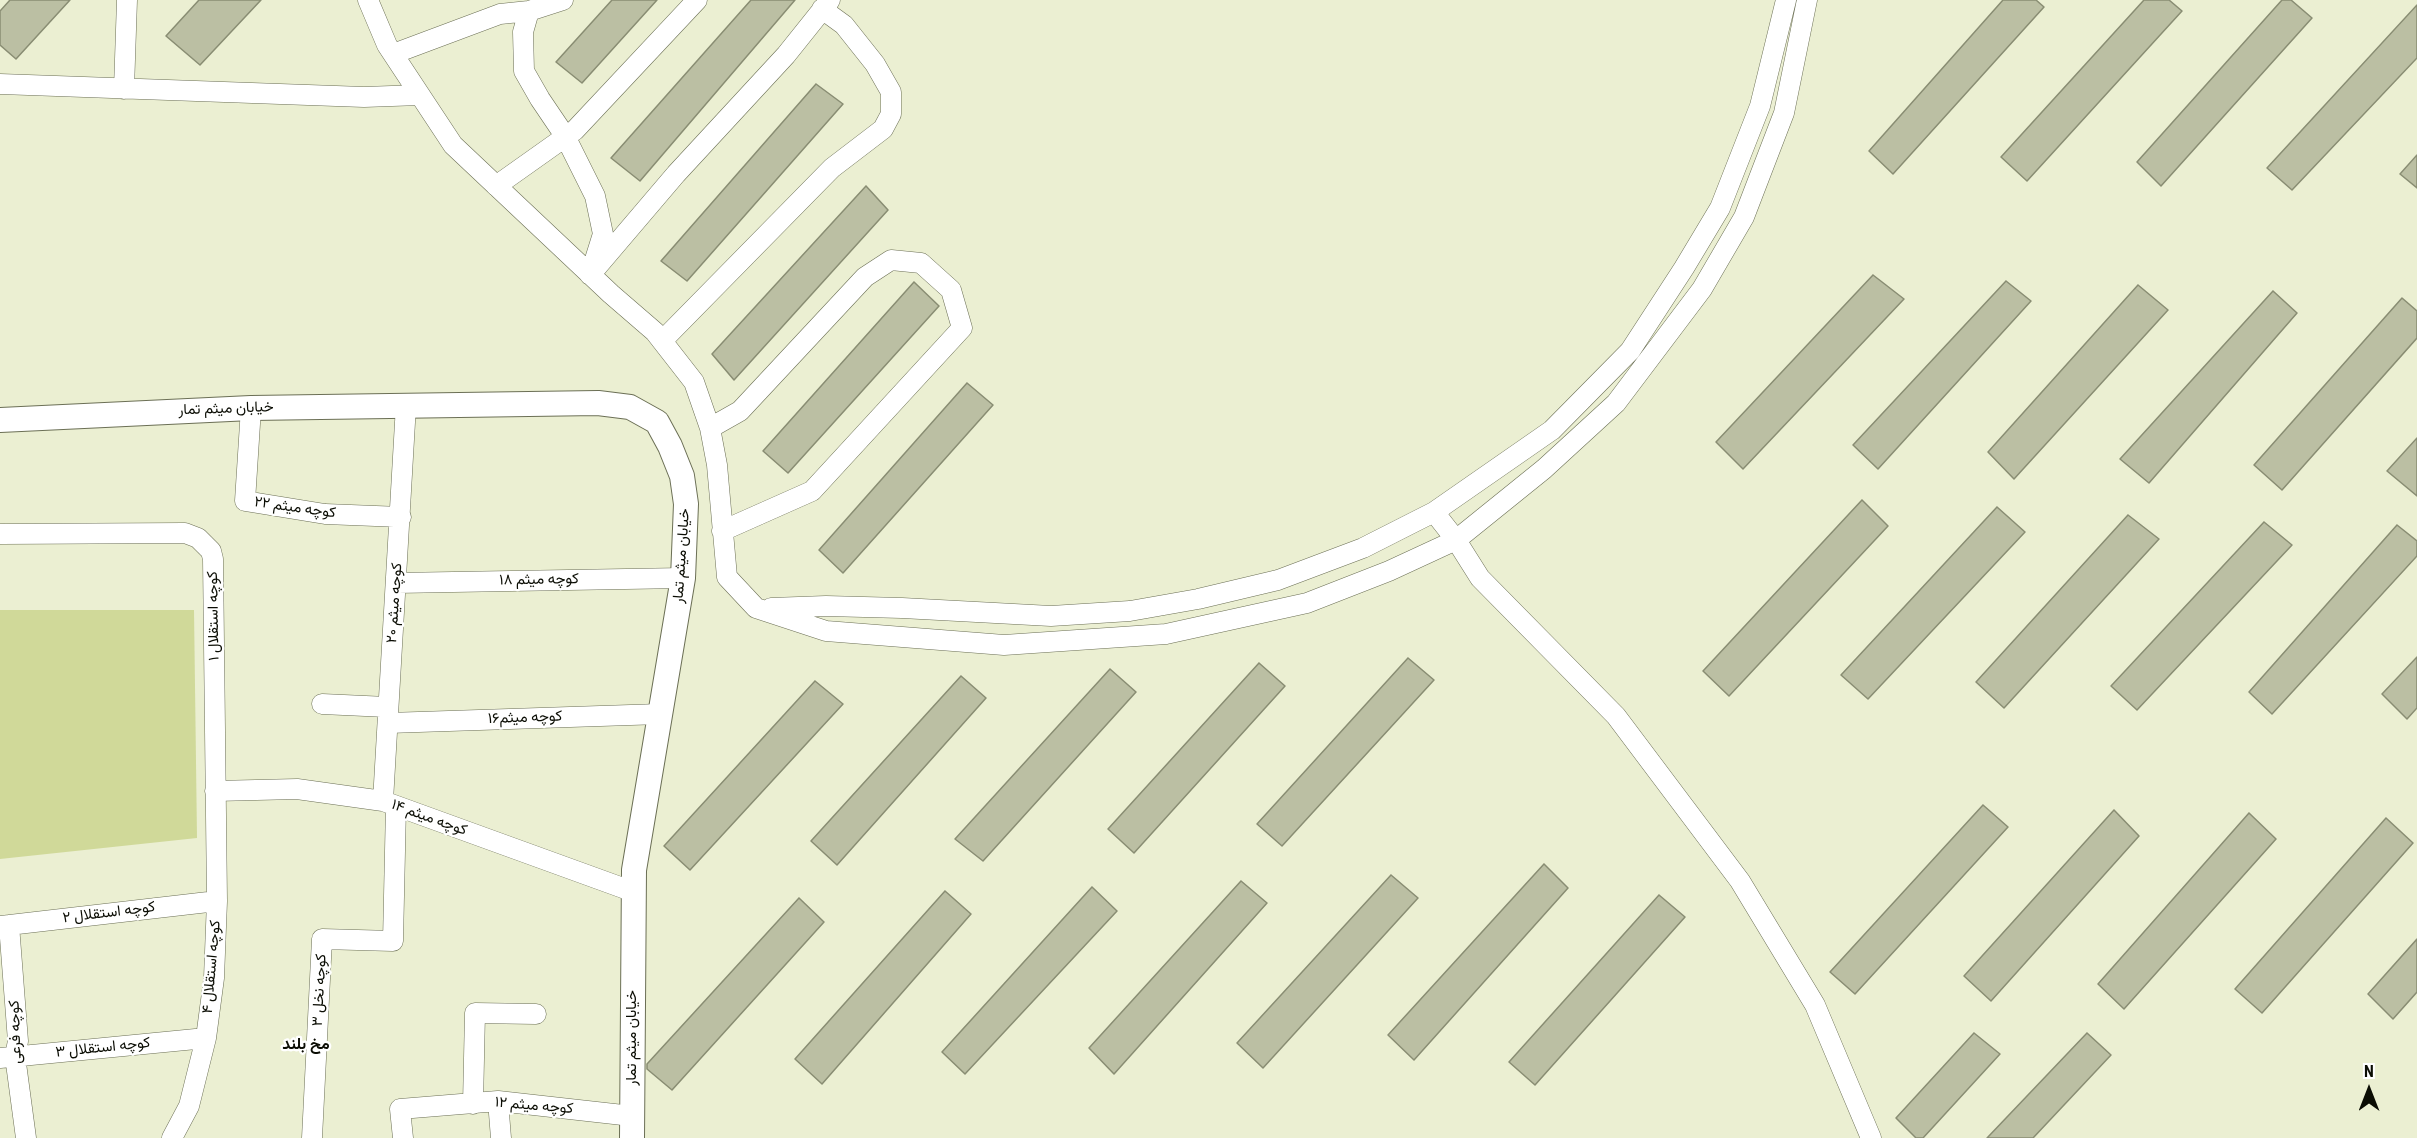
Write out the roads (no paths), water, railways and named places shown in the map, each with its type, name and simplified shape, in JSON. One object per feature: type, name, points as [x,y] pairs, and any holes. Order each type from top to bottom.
[{"type":"street","points":[[124,89],[126,0]]},
{"type":"street","points":[[368,0],[387,45],[453,146],[662,341],[694,382],[710,428],[717,465],[727,577],[756,608],[826,631],[1004,645],[1166,634],[1306,603],[1389,571],[1456,540],[1544,469],[1616,403],[1702,289],[1744,217],[1784,113],[1808,0]]},
{"type":"street","points":[[393,54],[500,14],[529,11],[563,0]]},
{"type":"street","points":[[496,186],[575,130],[697,0]]},
{"type":"street","points":[[756,608],[826,606],[1051,616],[1130,611],[1278,580],[1363,548],[1434,512],[1552,430],[1630,351],[1720,208],[1760,106],[1786,0]]},
{"type":"street","points":[[590,274],[676,174],[786,55],[826,4],[875,64],[891,92],[891,114],[883,129],[832,168],[662,341]]},
{"type":"street","points":[[529,11],[523,32],[524,71],[566,136],[595,196],[603,234],[590,274]]},
{"type":"street","points":[[0,84],[364,97],[420,95]]},
{"type":"street","points":[[1720,208],[1744,217]]},
{"type":"street","points":[[710,428],[740,411],[865,277],[891,260],[921,263],[951,290],[962,328],[812,491],[722,531]]},
{"type":"street","name":"خیابان میثم تمار","points":[[0,420],[251,408],[598,403],[630,407],[657,422],[682,476],[686,504],[683,578],[634,870],[632,1127]]},
{"type":"street","name":"کوچه میثم ۲۰","points":[[390,804],[388,715],[406,405]]},
{"type":"street","name":"کوچه میثم ۲۲","points":[[251,408],[245,501],[325,514],[401,517]]},
{"type":"street","points":[[1434,512],[1456,540],[1480,578],[1616,716],[1740,881],[1815,1005],[1871,1138]]},
{"type":"street","name":"کوچه استقلال ۱","points":[[0,534],[185,533],[198,538],[211,551],[213,559],[215,791]]},
{"type":"street","name":"کوچه میثم ۱۸","points":[[396,583],[683,578]]},
{"type":"street","name":"کوچه میثم۱۶","points":[[322,704],[388,715],[661,714]]},
{"type":"street","name":"کوچه میثم ۱۴","points":[[215,791],[297,789],[390,804],[634,892]]},
{"type":"street","name":"کوچه استقلال ۴","points":[[172,1138],[189,1106],[206,1038],[214,978],[218,901],[215,791]]},
{"type":"street","name":"کوچه نخل ۳","points":[[312,1138],[322,939],[393,941],[390,804]]},
{"type":"street","name":"کوچه استقلال ۲","points":[[5,926],[218,901]]},
{"type":"street","name":"کوچه فرعی","points":[[5,926],[18,1041],[8,1057],[26,1138]]},
{"type":"street","points":[[473,1104],[475,1013],[536,1014]]},
{"type":"street","name":"کوچه استقلال ۳","points":[[8,1057],[206,1038]]},
{"type":"street","points":[[498,1101],[501,1138]]},
{"type":"street","name":"کوچه میثم ۱۲","points":[[403,1138],[400,1109],[498,1101],[632,1127]]},
{"type":"district","name":"مخ بلند","points":[[306,1045]]}]
